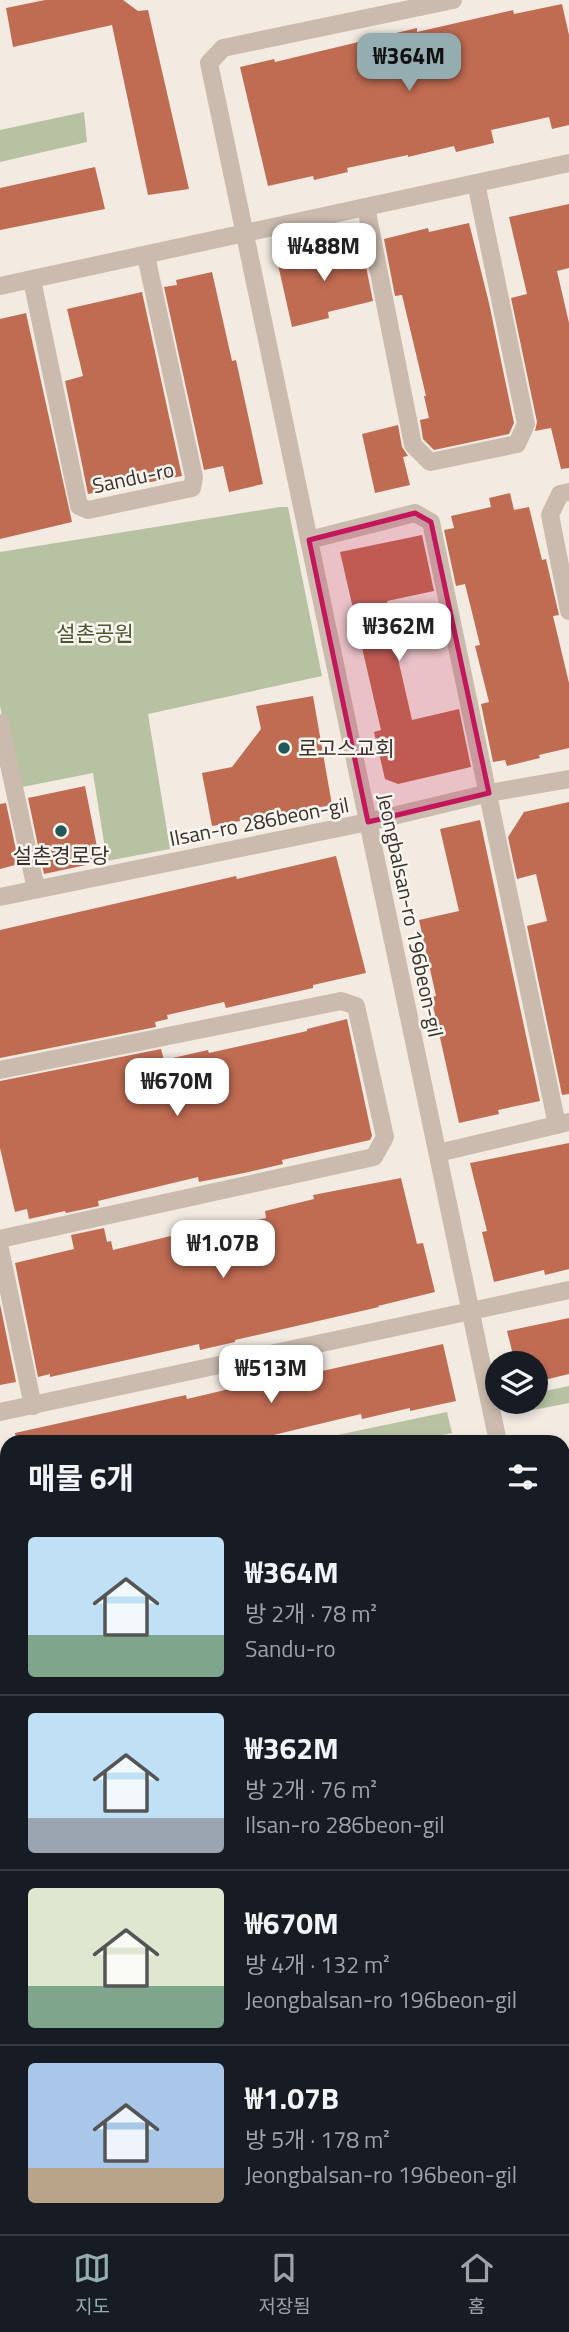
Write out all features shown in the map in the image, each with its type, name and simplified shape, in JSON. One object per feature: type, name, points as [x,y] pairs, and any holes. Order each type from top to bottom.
[{"type":"street","points":[[245,234],[209,63],[223,48],[453,0]]},
{"type":"street","points":[[0,286],[569,163]]},
{"type":"street","points":[[366,207],[413,446],[430,461],[517,444],[526,424],[476,183]]},
{"type":"street","name":"Jeongbalsan-ro 196beon-gil","points":[[245,234],[497,1435]]},
{"type":"street","name":"Sandu-ro","points":[[32,280],[79,506],[88,510],[192,488],[194,477],[146,256]]},
{"type":"street","points":[[569,492],[560,494],[550,515],[569,611]]},
{"type":"street","points":[[309,540],[415,513],[431,522],[563,1124],[438,1153]]},
{"type":"street","points":[[0,723],[36,889]]},
{"type":"street","name":"Ilsan-ro 286beon-gil","points":[[0,897],[368,822],[489,793],[569,779]]},
{"type":"street","points":[[0,1070],[341,1001],[356,1006],[385,1137],[374,1157],[0,1239]]},
{"type":"street","points":[[0,1249],[33,1406]]},
{"type":"street","points":[[0,1412],[569,1290]]},
{"type":"highlighted area","points":[[415,513],[431,522],[489,793],[368,822],[309,540]]},
{"type":"green space","points":[[84,112],[87,142],[0,162],[0,130]]},
{"type":"green space","name":"설촌공원","points":[[288,507],[322,676],[148,714],[170,849],[107,861],[93,773],[17,788],[0,706],[0,552]]},
{"type":"green space","points":[[569,1386],[569,1403],[548,1407],[548,1390]]},
{"type":"green space","points":[[447,1412],[452,1433],[443,1435],[337,1435]]},
{"type":"building","points":[[45,0],[123,0],[138,11],[148,10],[189,189],[148,195],[112,25],[13,47],[6,8]]},
{"type":"building","points":[[562,4],[569,35],[569,125],[552,129],[549,117],[491,130],[494,143],[456,152],[454,146],[347,168],[348,172],[314,180],[313,176],[268,186],[240,67],[274,59],[275,62],[417,28],[417,32],[513,10],[514,14]]},
{"type":"building","points":[[95,167],[105,209],[0,230],[0,188]]},
{"type":"building","points":[[569,204],[569,268],[557,271],[569,323],[569,468],[561,469],[551,428],[535,431],[537,422],[511,298],[527,294],[509,217]]},
{"type":"building","points":[[469,223],[514,423],[509,434],[434,450],[423,439],[420,420],[429,418],[426,396],[402,295],[395,296],[384,239],[428,228],[429,232]]},
{"type":"building","points":[[361,242],[373,301],[328,312],[329,318],[292,327],[277,260]]},
{"type":"building","points":[[212,272],[232,361],[236,360],[263,484],[229,492],[223,466],[204,470],[164,287],[177,285],[176,280]]},
{"type":"building","points":[[142,292],[182,476],[88,494],[65,381],[83,376],[67,309]]},
{"type":"building","points":[[26,313],[72,522],[0,539],[0,319]]},
{"type":"building","points":[[398,425],[402,447],[408,456],[403,457],[410,485],[375,493],[362,434]]},
{"type":"building","points":[[510,493],[514,510],[529,507],[542,560],[546,559],[559,615],[553,616],[569,683],[569,748],[507,766],[505,760],[493,762],[481,704],[489,702],[475,646],[480,645],[465,584],[456,586],[444,530],[454,528],[451,516],[491,507],[489,498]]},
{"type":"building","points":[[422,535],[434,591],[387,601],[386,606],[412,720],[459,709],[471,767],[398,784],[385,779],[374,732],[381,730],[340,552]]},
{"type":"building","name":"로고스교회","points":[[313,696],[332,805],[212,826],[202,773],[232,767],[261,729],[256,706]]},
{"type":"building","name":"설촌경로당","points":[[85,786],[100,862],[44,874],[28,798]]},
{"type":"building","points":[[569,802],[569,1094],[562,1095],[527,926],[547,921],[536,874],[517,879],[508,837],[524,812]]},
{"type":"building","points":[[6,803],[19,864],[0,869],[0,804]]},
{"type":"building","points":[[480,820],[540,1101],[498,1110],[499,1114],[459,1123],[431,997],[436,996],[419,920],[459,911],[440,829]]},
{"type":"building","points":[[336,856],[366,973],[226,1008],[224,1002],[167,1015],[168,1019],[155,1022],[156,1027],[0,1058],[0,930]]},
{"type":"building","points":[[347,1019],[372,1136],[370,1140],[282,1160],[283,1164],[244,1173],[199,1182],[198,1177],[98,1201],[99,1206],[66,1213],[65,1211],[29,1219],[27,1209],[15,1212],[0,1148],[0,1081],[161,1049],[164,1060],[208,1050],[209,1053]]},
{"type":"building","points":[[569,1143],[569,1269],[545,1275],[544,1270],[494,1282],[482,1232],[487,1231],[470,1163]]},
{"type":"building","points":[[401,1178],[417,1244],[423,1243],[435,1292],[200,1350],[199,1344],[50,1377],[50,1374],[38,1377],[15,1263],[74,1249],[71,1235],[104,1228],[107,1242],[111,1241],[113,1250],[212,1226],[213,1230],[266,1218],[265,1211],[314,1199],[313,1195]]},
{"type":"building","points":[[0,1304],[16,1382],[0,1385]]},
{"type":"building","points":[[569,1318],[569,1374],[548,1379],[548,1351],[512,1351],[507,1331]]},
{"type":"building","points":[[443,1344],[456,1401],[362,1419],[361,1414],[274,1435],[15,1435],[186,1395],[187,1399],[242,1386],[242,1389]]},
{"type":"place","name":"로고스교회","points":[[284,748]]},
{"type":"place","name":"설촌경로당","points":[[61,831]]}]
